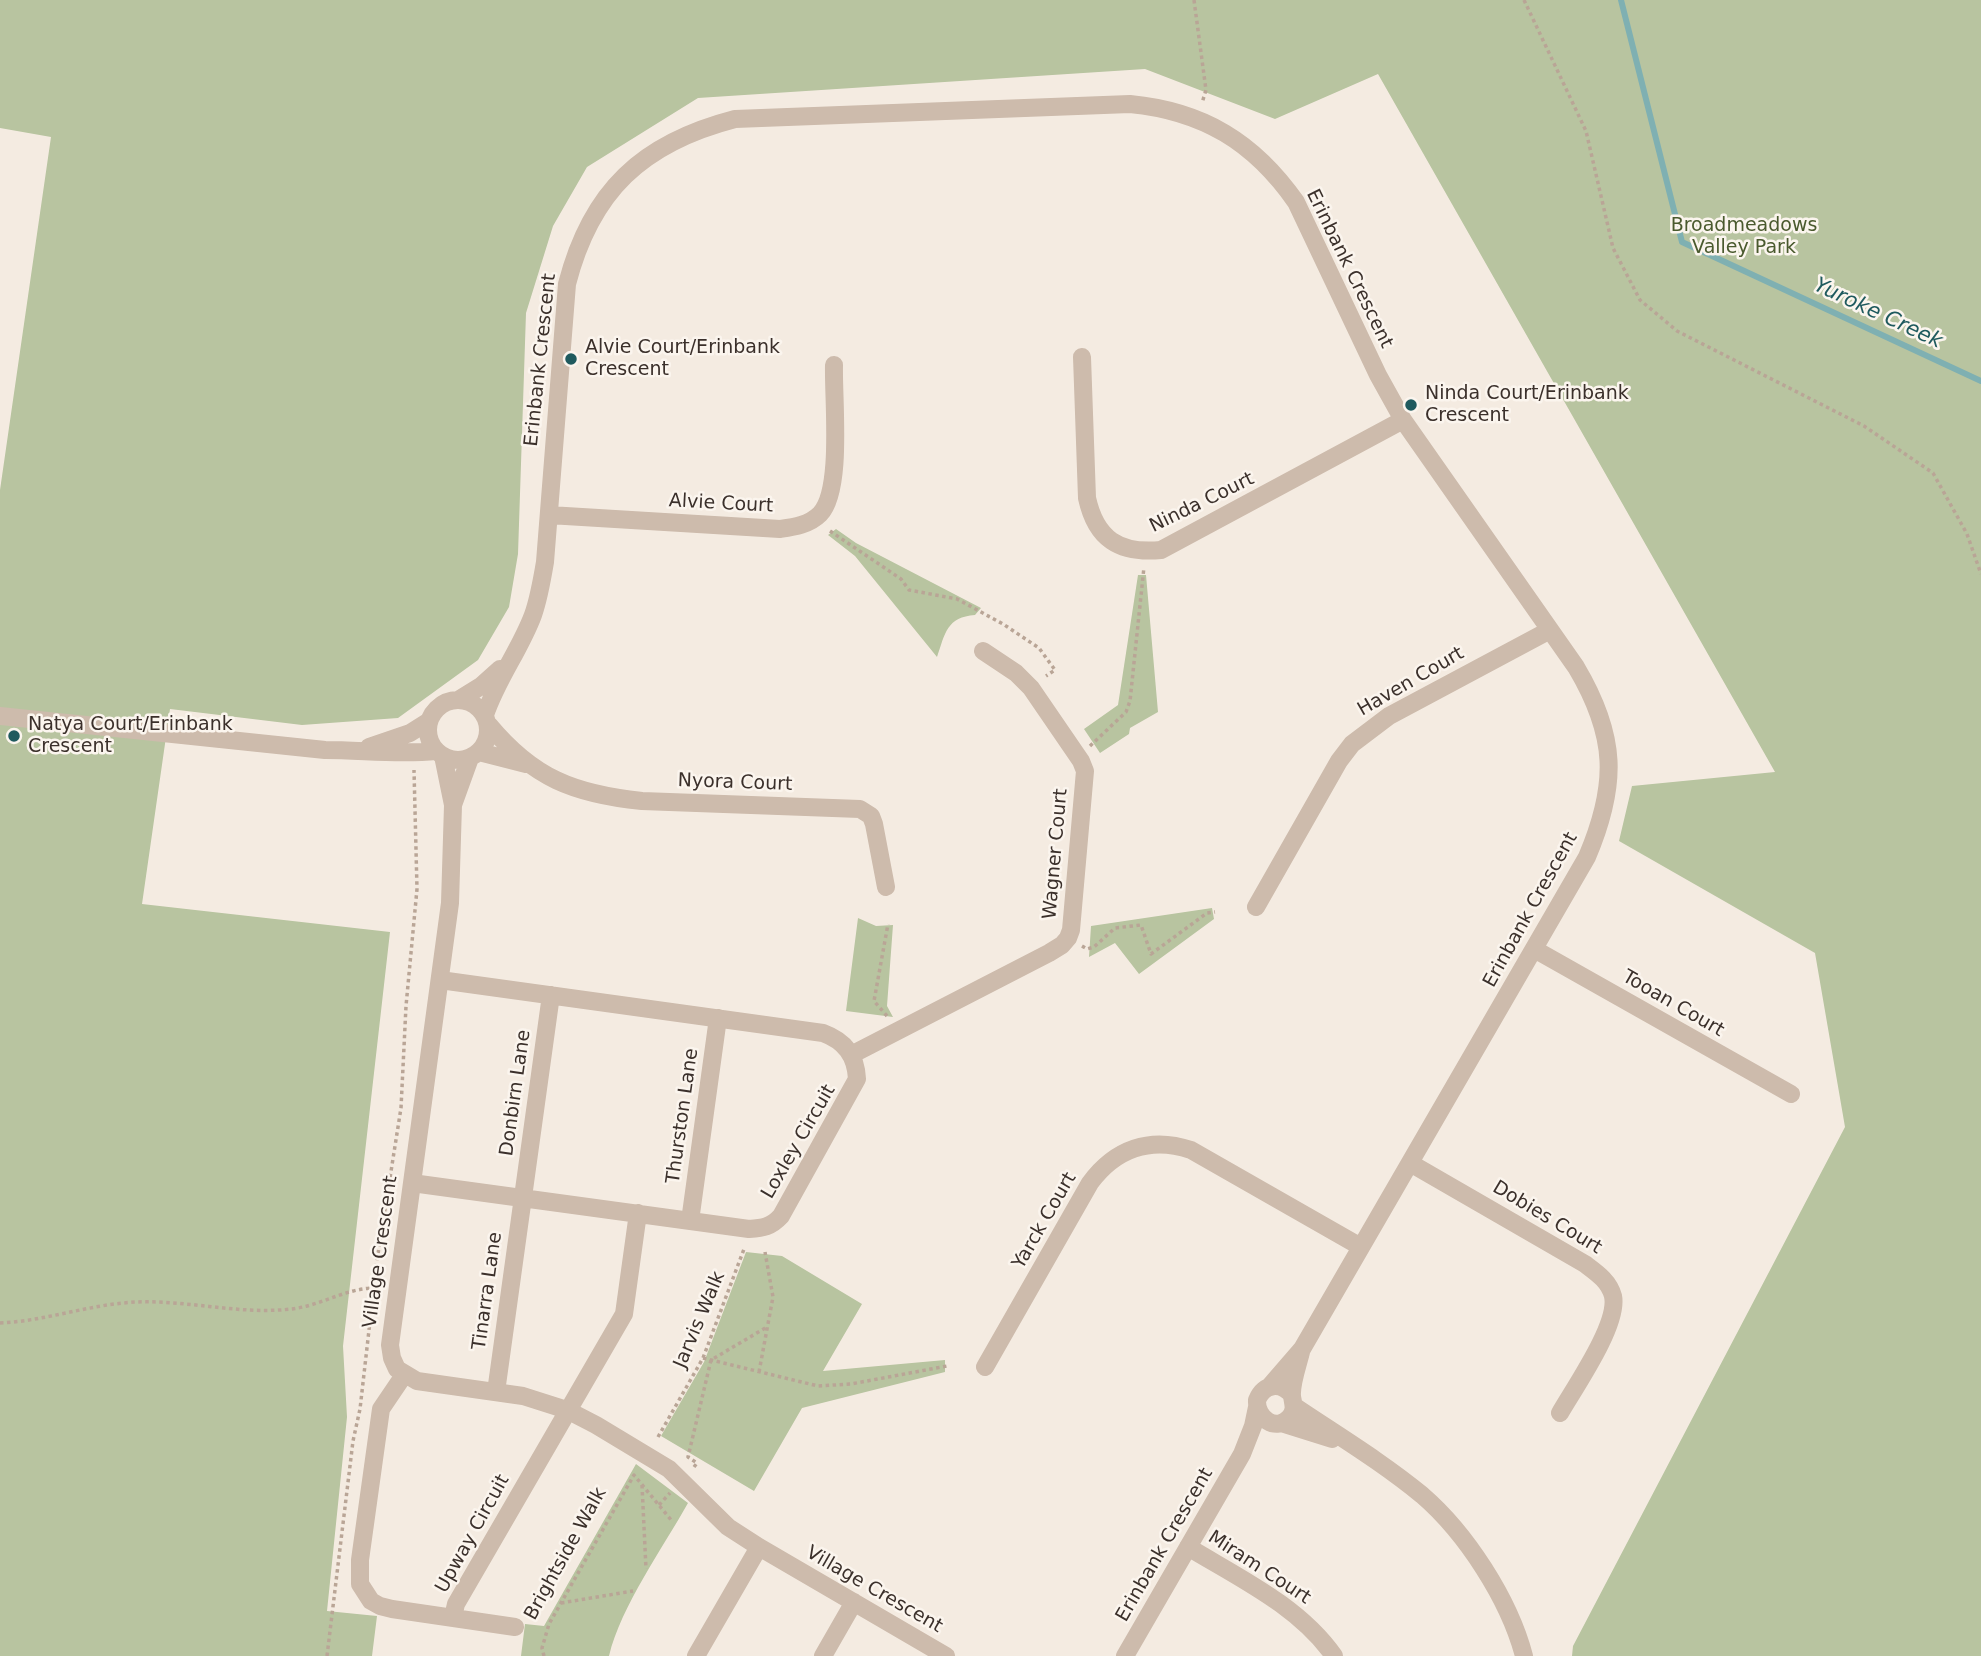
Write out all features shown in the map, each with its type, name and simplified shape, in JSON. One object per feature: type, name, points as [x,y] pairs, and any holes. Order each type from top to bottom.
[{"type":"street","name":"Erinbank Crescent","points":[[487,720],[492,694],[533,615],[540,589],[567,284],[575,254],[587,226],[614,186],[664,144],[708,125],[735,118],[1130,104],[1174,110],[1198,118],[1234,138],[1257,156],[1279,178],[1296,202],[1378,375],[1403,420],[1576,667],[1596,706],[1608,747],[1609,776],[1602,818],[1587,857],[1302,1349],[1270,1386]]},
{"type":"street","name":"Ninda Court","points":[[1082,358],[1087,498],[1099,531],[1111,542],[1126,548],[1161,550],[1403,420]]},
{"type":"street","name":"Alvie Court","points":[[548,515],[780,529],[796,527],[813,520],[822,512],[828,500],[835,474],[834,365]]},
{"type":"street","name":"Haven Court","points":[[1256,907],[1339,761],[1352,744],[1389,716],[1550,630]]},
{"type":"street","points":[[982,651],[1016,673],[1031,688],[1081,761]]},
{"type":"street","name":"Erinbank Crescent","points":[[460,699],[481,686],[510,659]]},
{"type":"street","points":[[0,716],[325,750],[439,754],[460,760],[475,755],[485,744],[487,720],[470,702],[460,699],[442,704],[435,710],[429,721],[428,735],[439,754]]},
{"type":"street","name":"Nyora Court","points":[[487,720],[505,744],[551,778],[579,790],[608,797],[642,801],[860,809],[871,817],[874,824],[887,887]]},
{"type":"street","points":[[359,750],[410,733],[429,721]]},
{"type":"street","name":"Village Crescent","points":[[439,754],[453,805],[450,903],[390,1345],[397,1369],[417,1381],[523,1396],[567,1410],[596,1424],[649,1457],[681,1481],[722,1521],[758,1547],[946,1656]]},
{"type":"street","name":"Nyora Court","points":[[475,755],[530,764]]},
{"type":"street","name":"Village Crescent","points":[[453,805],[475,755]]},
{"type":"street","name":"Wagner Court","points":[[851,1055],[1049,953],[1068,938],[1085,771],[1081,761]]},
{"type":"street","name":"Tooan Court","points":[[1534,948],[1791,1094]]},
{"type":"street","points":[[440,980],[823,1033],[844,1043],[851,1055]]},
{"type":"street","name":"Donbirn Lane","points":[[522,1197],[551,995]]},
{"type":"street","name":"Thurston Lane","points":[[690,1221],[718,1018]]},
{"type":"street","name":"Loxley Circuit","points":[[412,1183],[749,1229],[763,1228],[773,1224],[781,1216],[854,1088],[857,1069],[851,1055]]},
{"type":"street","name":"Yarck Court","points":[[985,1367],[1100,1169],[1130,1149],[1145,1144],[1162,1144],[1191,1150],[1361,1247]]},
{"type":"street","name":"Dobies Court","points":[[1410,1163],[1585,1264],[1608,1285],[1612,1296],[1612,1317],[1560,1413]]},
{"type":"street","name":"Tinarra Lane","points":[[496,1392],[522,1197]]},
{"type":"street","name":"Upway Circuit","points":[[404,1375],[381,1409],[359,1573],[360,1584],[371,1601],[392,1609],[453,1617],[456,1604],[624,1314],[638,1213]]},
{"type":"street","name":"Erinbank Crescent","points":[[1293,1400],[1302,1349]]},
{"type":"street","points":[[1352,1446],[1262,1418],[1257,1407],[1259,1394],[1270,1386],[1282,1387],[1293,1400],[1352,1446],[1394,1472],[1424,1497],[1450,1525],[1494,1585],[1524,1656]]},
{"type":"street","points":[[1277,1423],[1290,1416],[1293,1400]]},
{"type":"street","name":"Erinbank Crescent","points":[[1125,1656],[1242,1454],[1257,1407]]},
{"type":"street","name":"Erinbank Crescent","points":[[1242,1454],[1277,1423]]},
{"type":"street","points":[[696,1656],[758,1547]]},
{"type":"street","name":"Miram Court","points":[[1188,1547],[1289,1609],[1334,1656]]},
{"type":"street","points":[[823,1656],[854,1602]]},
{"type":"street","name":"Brightside Walk","points":[[453,1617],[515,1627]]},
{"type":"path","points":[[1194,0],[1206,90],[1198,118]]},
{"type":"path","points":[[1524,0],[1586,131],[1613,248],[1640,300],[1677,331],[1864,426],[1933,473],[1966,534],[1981,574]]},
{"type":"path","points":[[830,531],[901,579],[909,590],[957,599],[1003,624],[1039,648],[1055,670],[1031,688]]},
{"type":"path","points":[[1081,761],[1091,744],[1126,712],[1130,701],[1145,551]]},
{"type":"path","points":[[327,1656],[353,1441],[360,1409],[373,1288],[401,1108],[405,1006],[417,888],[414,753]]},
{"type":"path","points":[[1068,938],[1087,948],[1094,947],[1115,928],[1140,925],[1151,954],[1207,913],[1215,912]]},
{"type":"path","points":[[888,924],[874,1001],[887,1015],[896,1031]]},
{"type":"path","name":"Jarvis Walk","points":[[658,1437],[703,1359],[744,1249]]},
{"type":"path","points":[[759,1372],[773,1297],[765,1252]]},
{"type":"path","points":[[0,1323],[25,1322],[94,1306],[138,1302],[292,1309],[356,1289],[373,1288]]},
{"type":"path","points":[[659,1504],[697,1463],[688,1457],[711,1360],[767,1327]]},
{"type":"path","points":[[703,1359],[810,1385],[833,1386],[947,1366]]},
{"type":"path","name":"Brightside Walk","points":[[544,1656],[544,1635],[561,1603],[634,1475],[642,1483]]},
{"type":"path","points":[[642,1483],[672,1521]]},
{"type":"path","points":[[642,1483],[646,1569]]},
{"type":"path","points":[[561,1603],[633,1591]]},
{"type":"green space","name":"Broadmeadows Valley Park","points":[[0,0],[1981,0],[1981,1656],[1572,1656],[1573,1646],[1845,1127],[1815,953],[1619,841],[1632,786],[1775,772],[1378,74],[1275,119],[1145,69],[698,98],[587,167],[553,226],[526,313],[518,554],[509,607],[478,660],[398,718],[302,725],[170,709],[142,904],[390,932],[343,1346],[347,1417],[327,1611],[377,1616],[372,1656],[0,1656],[0,490],[51,137],[0,128]]},
{"type":"green space","points":[[836,529],[856,543],[981,608],[975,615],[958,619],[948,628],[937,657],[855,556],[828,535]]},
{"type":"green space","points":[[1138,575],[1146,575],[1158,712],[1130,728],[1129,734],[1100,753],[1084,729],[1118,705]]},
{"type":"green space","points":[[1212,908],[1214,919],[1139,974],[1115,943],[1089,957],[1091,926]]},
{"type":"green space","points":[[858,918],[876,926],[893,925],[887,1006],[893,1017],[846,1011]]},
{"type":"green space","points":[[746,1252],[782,1256],[862,1304],[823,1371],[945,1360],[945,1372],[802,1408],[754,1491],[661,1436],[704,1362]]},
{"type":"green space","points":[[636,1464],[688,1503],[633,1597],[609,1656],[521,1656],[525,1624],[544,1626]]},
{"type":"waterway","name":"Yuroke Creek","points":[[1621,0],[1682,242],[1981,381]]},
{"type":"place","name":"Alvie Court/Erinbank Crescent","points":[[571,359]]},
{"type":"place","name":"Ninda Court/Erinbank Crescent","points":[[1411,405]]},
{"type":"place","name":"Natya Court/Erinbank Crescent","points":[[14,736]]}]
